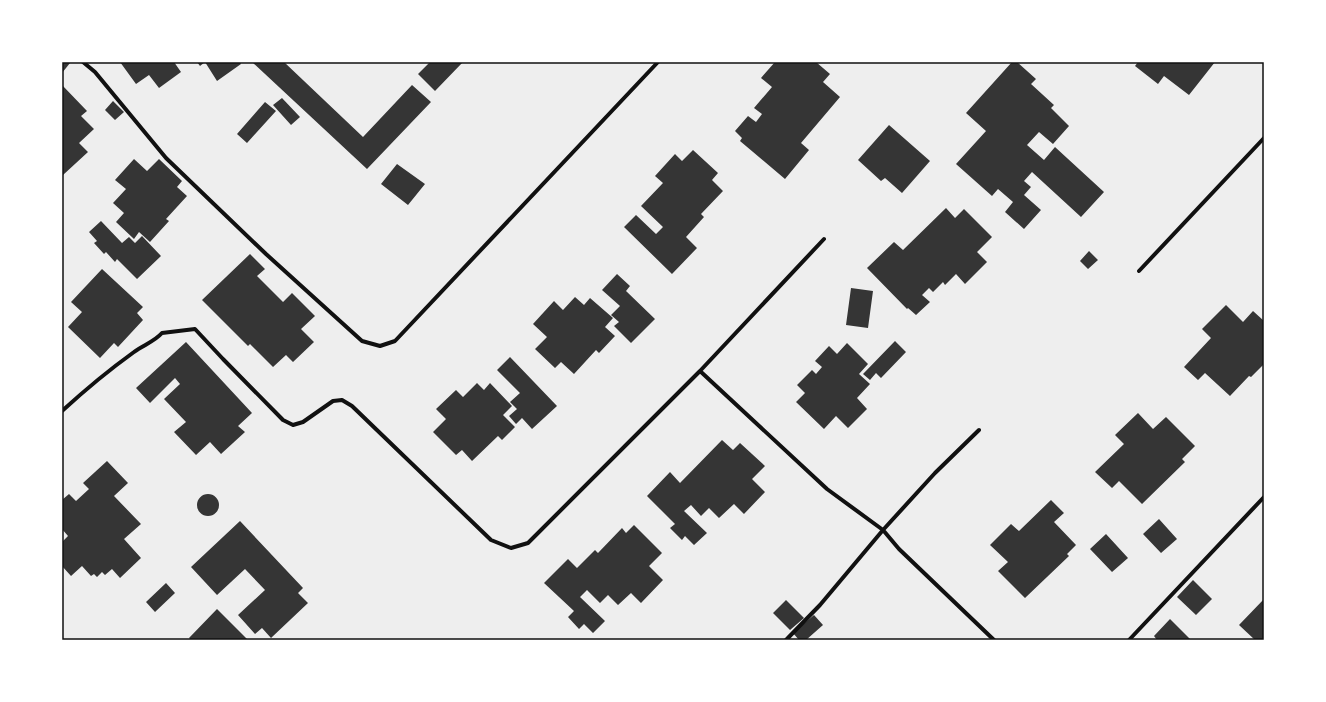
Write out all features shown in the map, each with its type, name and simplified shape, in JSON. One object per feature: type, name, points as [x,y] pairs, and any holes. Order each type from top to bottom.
[{"type":"street","points":[[83,62],[95,72],[166,158],[255,243],[362,341],[380,346],[395,341],[658,62]]},
{"type":"street","points":[[1139,271],[1264,138]]},
{"type":"street","points":[[62,411],[96,381],[129,355],[146,343],[156,340],[162,333],[195,328],[222,359],[283,420],[293,425],[303,422],[333,401],[342,400],[352,406],[491,540],[511,548],[528,543],[700,371],[824,239]]},
{"type":"street","points":[[700,371],[826,489],[883,530],[899,549],[994,640]]},
{"type":"street","points":[[786,640],[820,605],[883,530],[935,473],[979,430]]},
{"type":"street","points":[[1129,640],[1264,497]]},
{"type":"shaded area","points":[[62,62],[1264,62],[1264,640],[62,640]]},
{"type":"building","points":[[62,62],[70,63],[62,73]]},
{"type":"building","points":[[120,62],[174,62],[181,72],[159,88],[149,75],[136,84]]},
{"type":"building","points":[[197,62],[205,62],[200,66]]},
{"type":"building","points":[[205,62],[240,62],[241,64],[217,81]]},
{"type":"building","points":[[252,62],[284,62],[363,137],[412,85],[431,102],[367,169]]},
{"type":"building","points":[[430,62],[463,62],[435,91],[418,74]]},
{"type":"building","points":[[775,62],[816,62],[830,74],[823,82],[840,97],[801,143],[809,150],[785,179],[740,141],[742,138],[735,131],[748,116],[756,122],[762,114],[754,108],[772,87],[761,78]]},
{"type":"building","points":[[1012,62],[1017,62],[1036,79],[1031,84],[1054,105],[1051,108],[1069,126],[1053,144],[1039,132],[1027,145],[1044,160],[1055,147],[1104,192],[1081,217],[1032,172],[1024,181],[1031,187],[1024,195],[1041,210],[1024,229],[1005,212],[1013,202],[998,189],[992,196],[956,164],[986,131],[966,113]]},
{"type":"building","points":[[1138,62],[1215,62],[1189,95],[1164,76],[1158,84],[1135,66]]},
{"type":"building","points":[[62,85],[87,111],[81,116],[94,129],[79,143],[88,152],[63,175],[62,174]]},
{"type":"building","points":[[282,98],[300,117],[291,125],[273,105]]},
{"type":"building","points":[[113,101],[124,112],[115,120],[105,110]]},
{"type":"building","points":[[265,102],[276,111],[247,143],[237,134]]},
{"type":"building","points":[[889,125],[930,161],[902,193],[885,178],[881,181],[858,160]]},
{"type":"building","points":[[693,150],[718,173],[712,180],[723,191],[701,214],[704,217],[686,237],[697,248],[672,274],[624,227],[636,215],[656,234],[663,227],[641,206],[663,183],[655,176],[675,154],[682,161]]},
{"type":"building","points":[[134,159],[147,171],[159,159],[182,181],[177,187],[187,196],[166,219],[169,221],[150,242],[139,232],[134,239],[116,222],[124,213],[113,203],[126,189],[115,180]]},
{"type":"building","points":[[397,164],[425,184],[408,205],[381,184]]},
{"type":"building","points":[[946,208],[955,218],[964,209],[992,237],[977,252],[987,262],[965,284],[956,274],[945,285],[943,282],[933,292],[929,288],[922,295],[930,302],[916,315],[908,308],[907,309],[867,268],[894,242],[903,250]]},
{"type":"building","points":[[101,221],[122,243],[129,237],[135,243],[142,236],[161,256],[137,279],[117,259],[115,262],[106,252],[104,254],[94,243],[97,241],[89,232]]},
{"type":"building","points":[[1089,251],[1098,260],[1088,269],[1080,261]]},
{"type":"building","points":[[250,254],[265,269],[257,276],[283,302],[292,293],[315,316],[301,329],[314,342],[293,362],[286,355],[273,367],[250,344],[248,346],[202,300]]},
{"type":"building","points":[[102,269],[143,307],[137,313],[143,320],[118,347],[114,343],[100,358],[68,327],[82,312],[71,302]]},
{"type":"building","points":[[617,274],[630,286],[626,291],[655,319],[631,343],[614,326],[619,322],[611,315],[620,306],[602,290]]},
{"type":"building","points":[[851,288],[873,291],[868,328],[846,325]]},
{"type":"building","points":[[575,297],[584,305],[590,298],[613,318],[605,327],[615,336],[599,353],[596,350],[574,374],[561,362],[555,368],[535,349],[547,337],[533,324],[554,301],[563,310]]},
{"type":"building","points":[[1226,305],[1243,322],[1253,311],[1264,321],[1264,364],[1251,377],[1249,376],[1230,396],[1205,373],[1198,380],[1184,367],[1211,338],[1202,329]]},
{"type":"building","points":[[895,341],[906,352],[881,378],[876,373],[870,380],[863,374]]},
{"type":"building","points":[[186,342],[252,413],[238,426],[245,432],[221,454],[210,442],[196,455],[174,432],[186,422],[164,399],[180,384],[175,378],[150,403],[136,388]]},
{"type":"building","points":[[847,343],[868,364],[859,374],[870,384],[857,398],[867,409],[848,428],[836,416],[824,429],[796,402],[805,393],[797,385],[812,370],[816,374],[822,367],[815,361],[829,346],[837,354]]},
{"type":"building","points":[[510,357],[557,406],[532,429],[522,418],[516,424],[509,416],[517,409],[510,402],[520,393],[497,370]]},
{"type":"building","points":[[477,383],[484,390],[490,383],[512,406],[503,415],[515,427],[502,440],[498,436],[472,461],[462,450],[456,455],[433,432],[446,419],[436,409],[456,390],[463,397]]},
{"type":"building","points":[[1138,413],[1153,429],[1166,417],[1195,446],[1182,459],[1185,462],[1142,504],[1119,481],[1112,488],[1095,472],[1124,444],[1115,435]]},
{"type":"building","points":[[722,440],[733,450],[740,443],[765,466],[752,479],[765,492],[744,514],[734,504],[719,518],[709,508],[701,516],[691,505],[684,511],[707,533],[694,545],[685,536],[682,540],[670,528],[675,524],[647,496],[670,472],[680,483]]},
{"type":"building","points":[[107,461],[128,483],[114,496],[141,524],[124,539],[141,558],[120,578],[112,569],[105,575],[102,572],[97,577],[94,574],[91,576],[82,566],[71,576],[62,566],[62,542],[68,536],[62,529],[62,500],[69,494],[76,501],[89,489],[83,483]]},
{"type":"building","points":[[208,494],[216,497],[219,505],[216,513],[208,516],[200,513],[197,505],[200,497]]},
{"type":"building","points":[[1051,500],[1064,513],[1054,522],[1076,545],[1067,554],[1069,556],[1025,598],[998,571],[1008,562],[990,545],[1011,524],[1019,531]]},
{"type":"building","points":[[1159,519],[1177,539],[1161,553],[1143,534]]},
{"type":"building","points":[[240,521],[303,588],[298,593],[308,603],[271,638],[262,628],[255,634],[238,615],[265,590],[245,569],[217,595],[191,567]]},
{"type":"building","points":[[634,525],[662,553],[649,566],[663,580],[641,603],[631,593],[618,605],[608,595],[600,603],[587,590],[580,597],[605,621],[593,633],[584,624],[579,629],[568,617],[574,611],[544,583],[568,559],[577,568],[595,550],[598,553],[622,528],[626,533]]},
{"type":"building","points":[[1106,534],[1128,558],[1112,572],[1090,549]]},
{"type":"building","points":[[1193,580],[1212,599],[1196,615],[1177,597]]},
{"type":"building","points":[[166,583],[175,593],[155,612],[146,602]]},
{"type":"building","points":[[1264,599],[1264,640],[1255,640],[1239,625]]},
{"type":"building","points":[[786,600],[804,618],[790,630],[773,613]]},
{"type":"building","points":[[217,609],[248,640],[191,640],[189,638]]},
{"type":"building","points":[[814,615],[823,625],[806,640],[799,640],[793,633]]},
{"type":"building","points":[[1170,619],[1191,640],[1157,640],[1154,636]]}]
